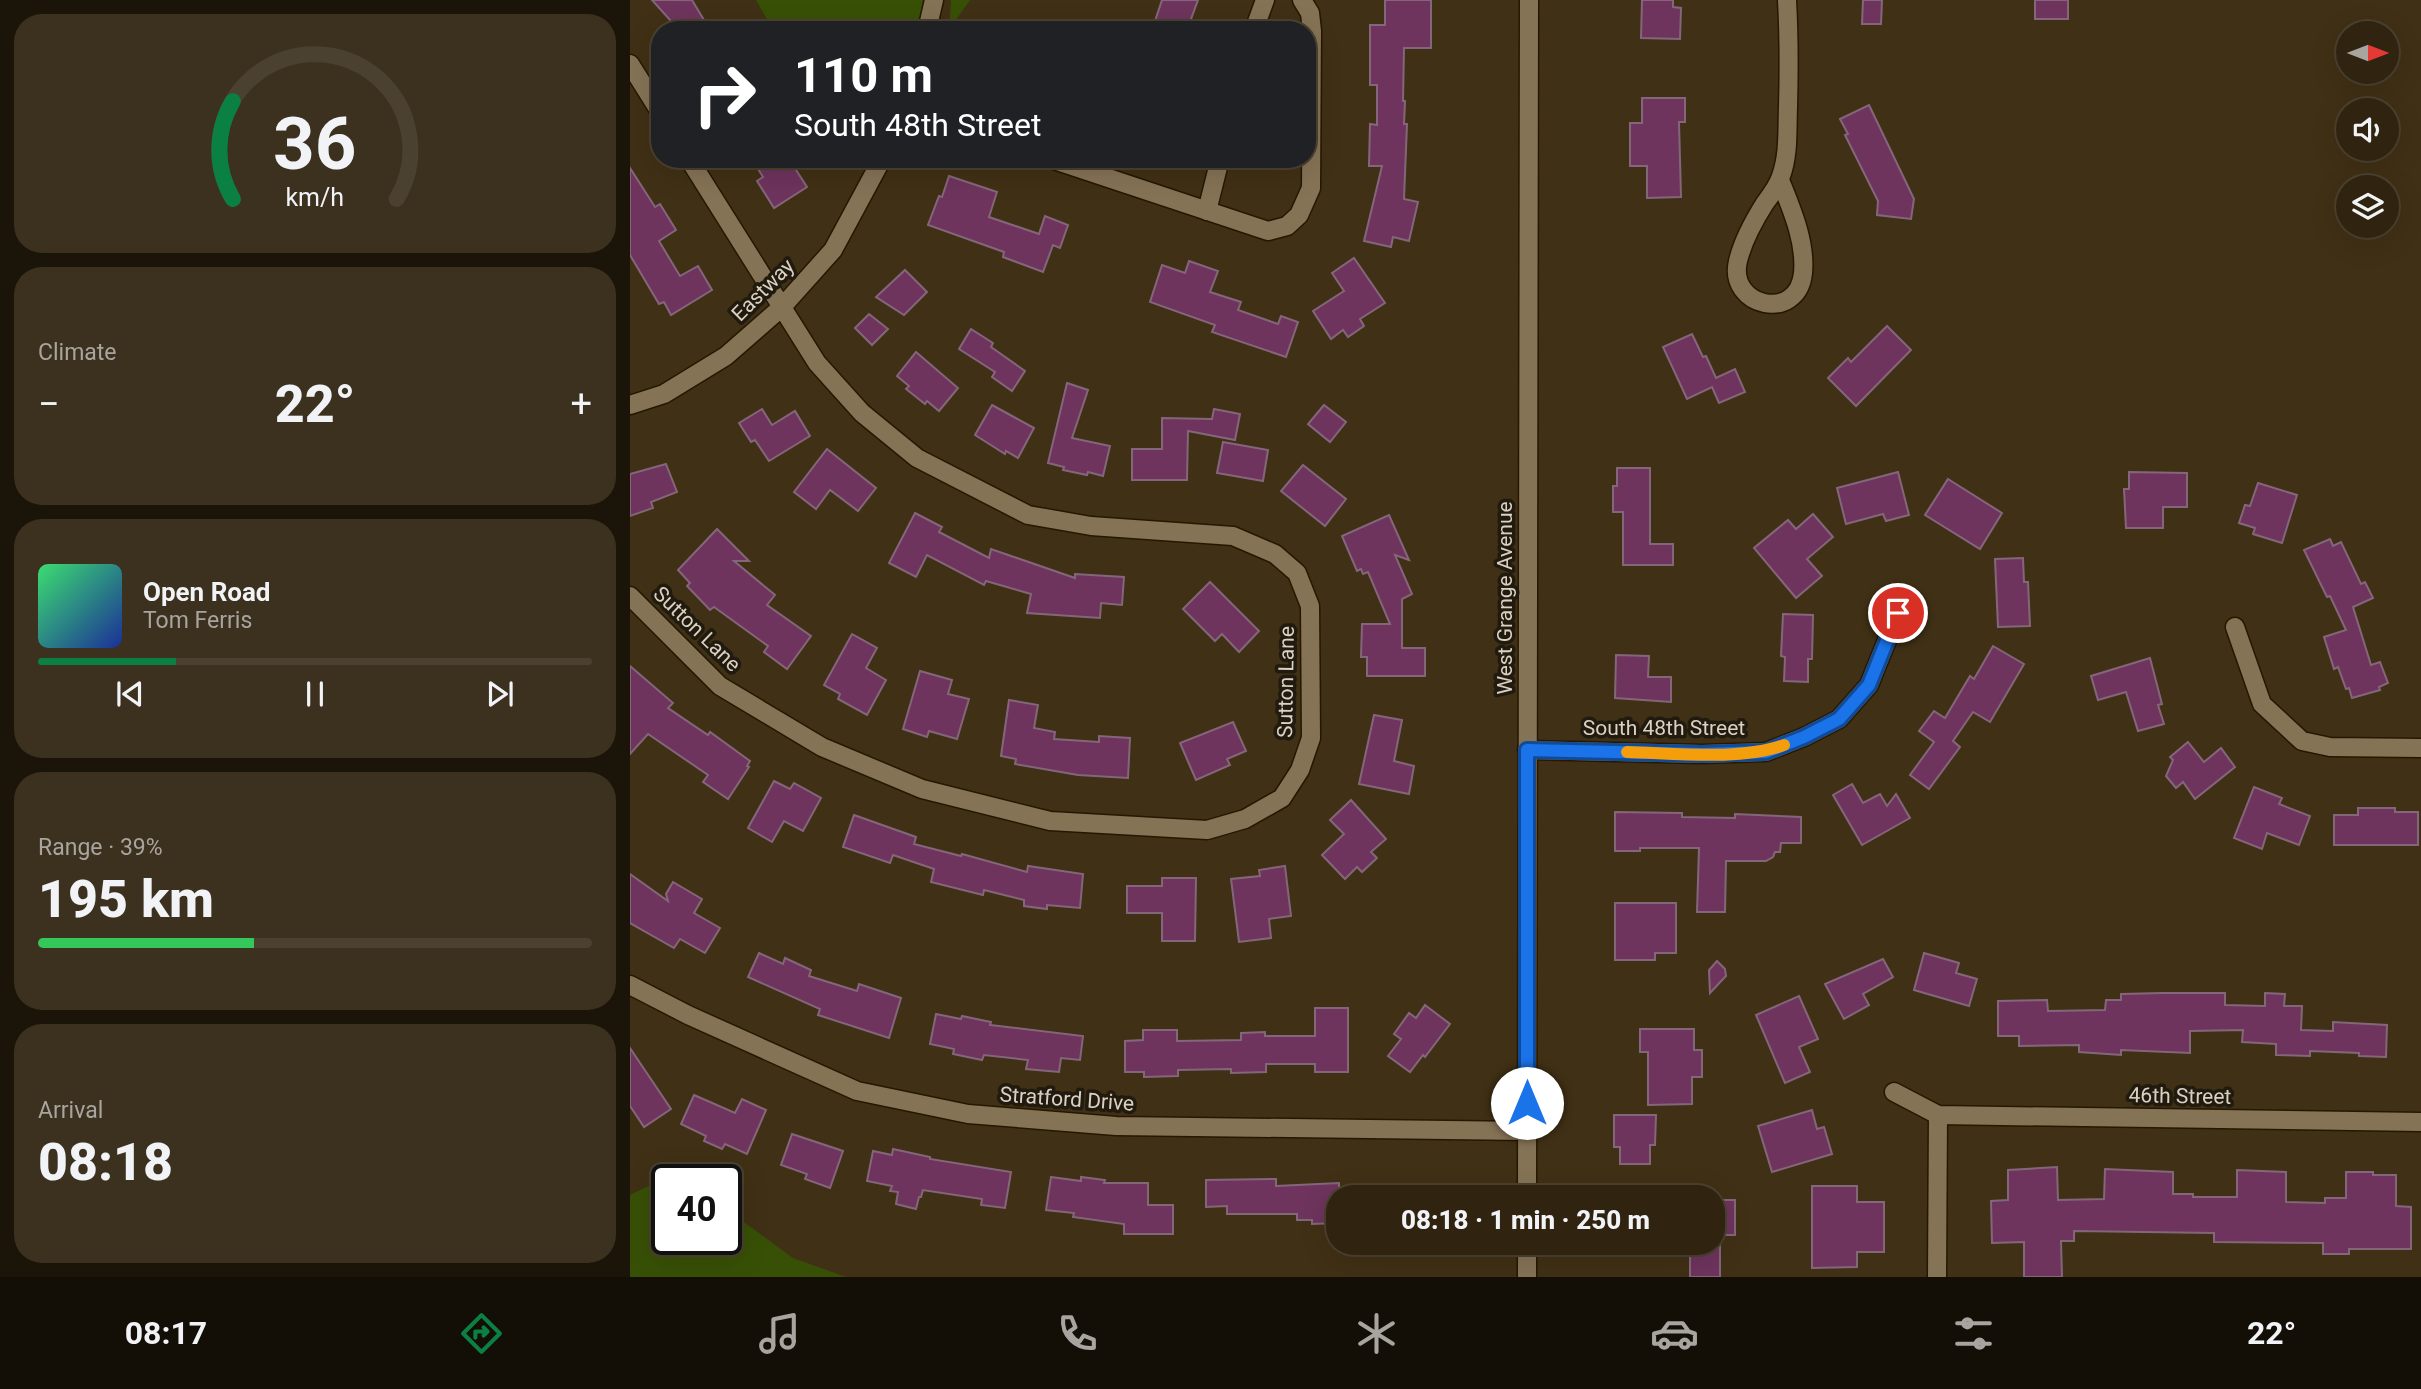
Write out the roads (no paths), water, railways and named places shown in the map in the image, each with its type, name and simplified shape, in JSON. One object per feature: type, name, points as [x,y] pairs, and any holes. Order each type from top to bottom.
[{"type":"street","points":[[929,21],[934,0]]},
{"type":"street","points":[[1257,21],[1265,0]]},
{"type":"street","points":[[1302,0],[1310,13],[1311,21]]},
{"type":"street","name":"West Grange Avenue","points":[[1527,1185],[1529,0]]},
{"type":"street","points":[[1780,180],[1800,240],[1803,275],[1793,297],[1782,304],[1771,304],[1746,294],[1738,283],[1737,266],[1741,248],[1753,222],[1780,180],[1787,157],[1787,0]]},
{"type":"street","points":[[630,64],[651,98]]},
{"type":"street","name":"Sutton Lane","points":[[630,596],[720,686],[822,747],[922,789],[1050,821],[1207,830],[1245,819],[1282,798],[1300,770],[1311,737],[1310,606],[1297,573],[1275,554],[1233,536],[1091,526],[1028,515],[917,458],[862,413],[817,363],[696,168]]},
{"type":"street","name":"Eastway","points":[[630,405],[664,394],[726,356],[782,307],[833,250],[877,168]]},
{"type":"street","points":[[1078,168],[1268,230],[1287,226],[1299,215],[1311,188],[1311,168]]},
{"type":"street","points":[[1207,211],[1218,168]]},
{"type":"street","name":"South 48th Street","points":[[1527,750],[1702,754],[1766,752],[1839,719],[1869,685],[1898,613]]},
{"type":"street","points":[[2235,627],[2262,704],[2302,741],[2330,747],[2421,748]]},
{"type":"street","name":"Stratford Drive","points":[[630,985],[688,1015],[857,1091],[968,1114],[1116,1126],[1527,1130]]},
{"type":"street","points":[[1894,1092],[1938,1115],[1937,1277]]},
{"type":"street","name":"46th Street","points":[[1938,1115],[2421,1122]]},
{"type":"street","points":[[1527,1255],[1527,1277]]}]
